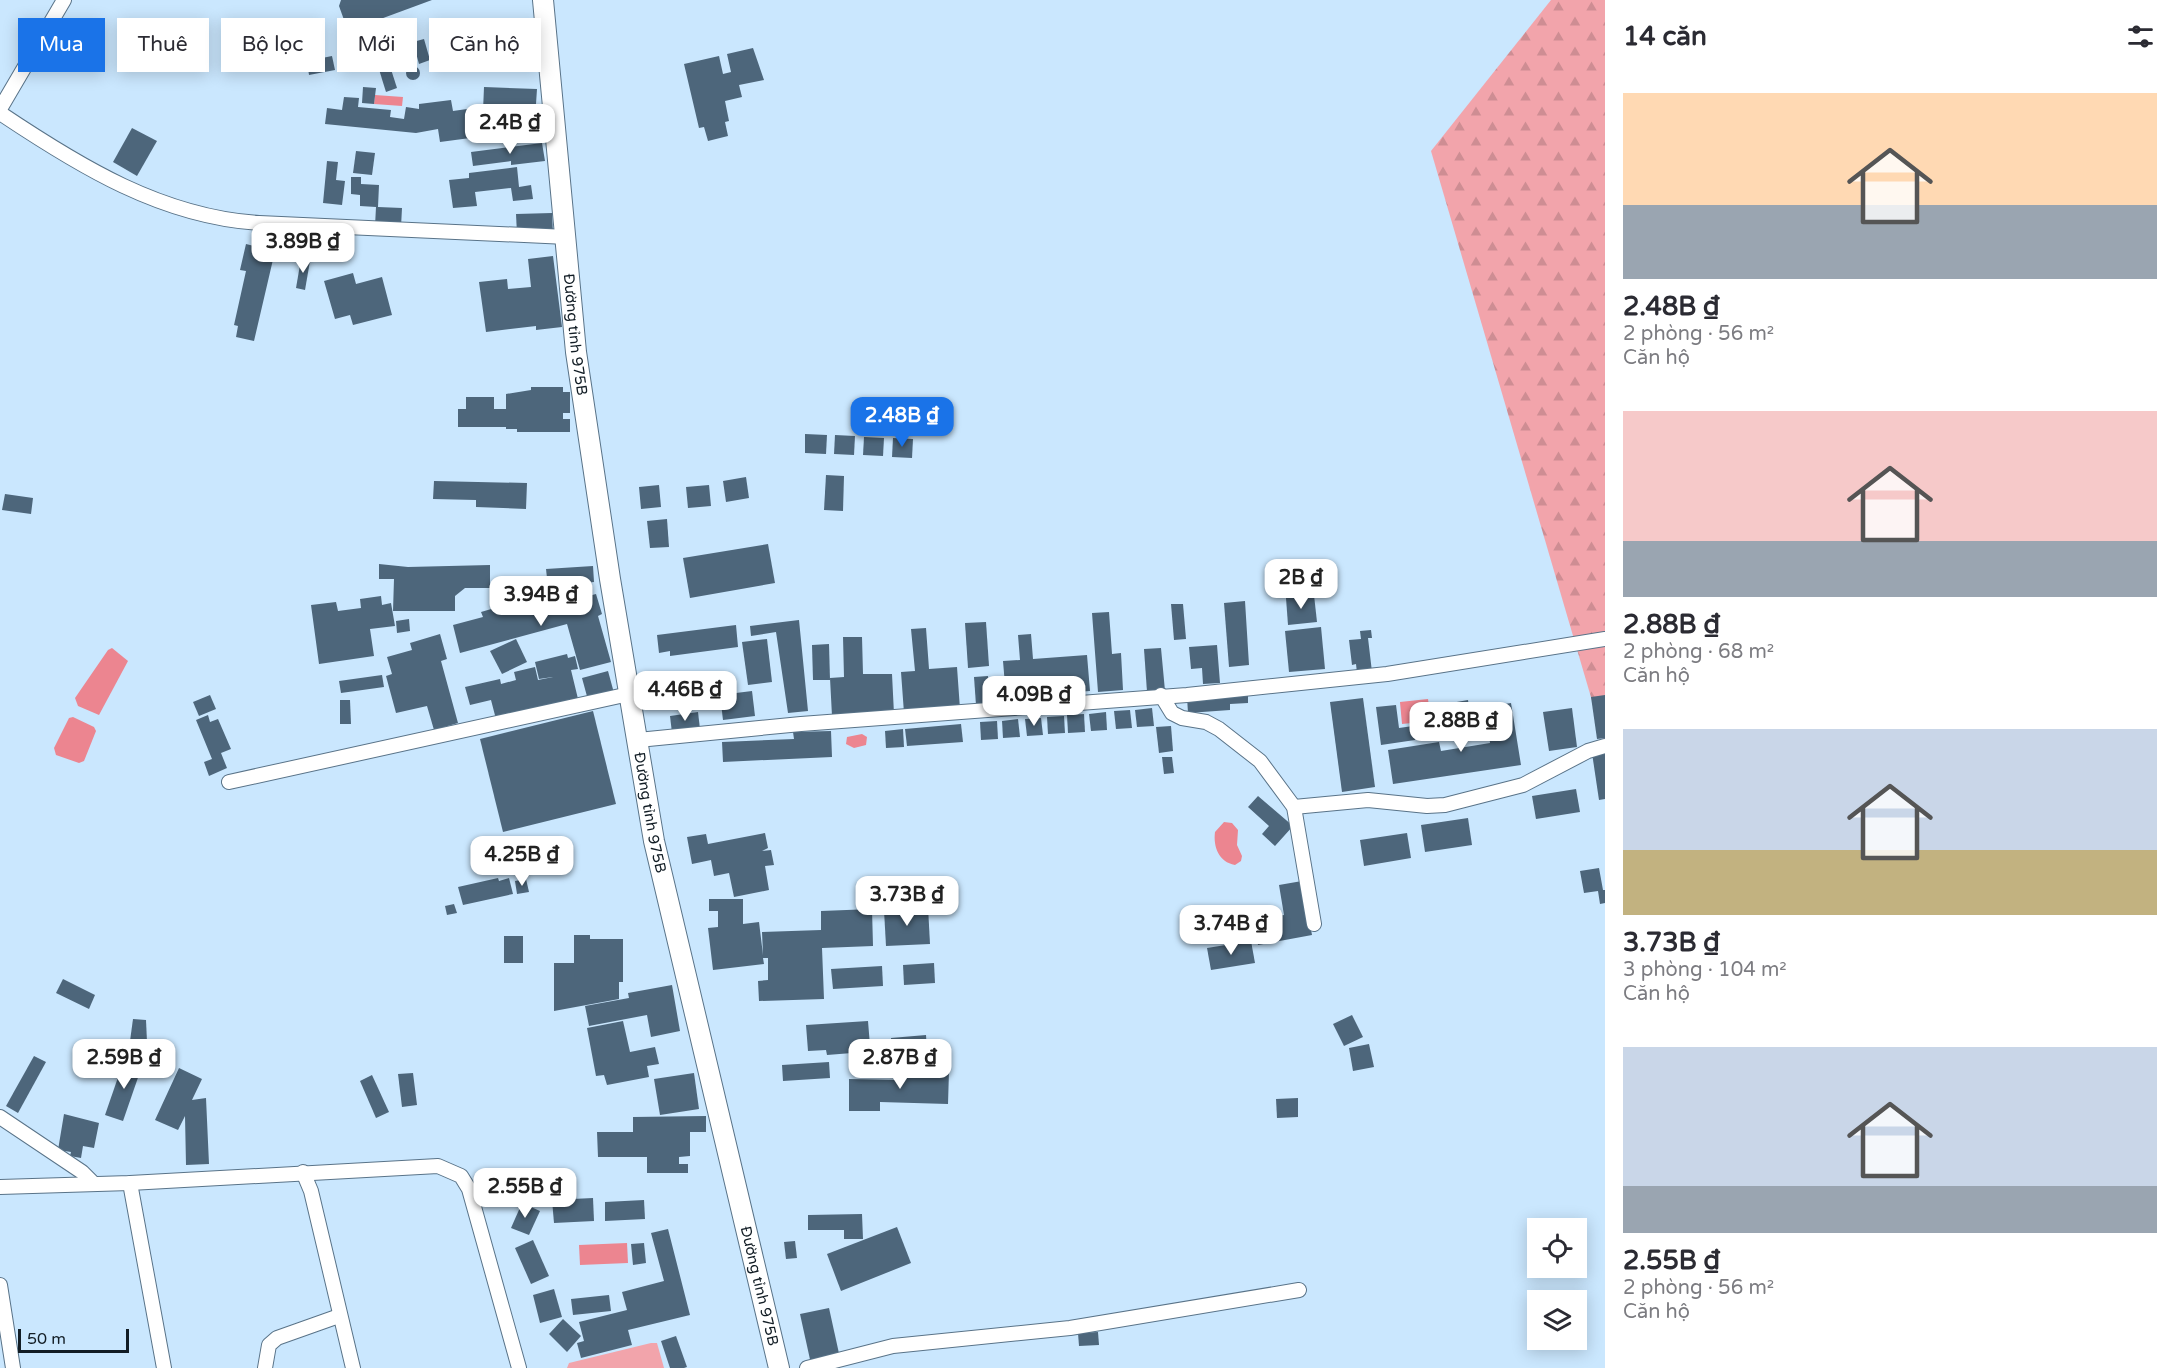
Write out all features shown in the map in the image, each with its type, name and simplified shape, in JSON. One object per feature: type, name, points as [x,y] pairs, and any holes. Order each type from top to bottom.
[{"type":"main road","name":"Đường tỉnh 975B","points":[[543,0],[576,352],[654,841],[779,1368]]},
{"type":"street","points":[[0,109],[64,0]]},
{"type":"street","points":[[0,113],[126,189],[167,205],[212,218],[567,237]]},
{"type":"street","points":[[638,740],[1161,695],[1187,695],[1387,674],[1605,639]]},
{"type":"street","points":[[229,782],[629,694]]},
{"type":"street","points":[[1161,695],[1172,713],[1182,718],[1206,722],[1219,729],[1260,761],[1294,807],[1314,924]]},
{"type":"street","points":[[1294,807],[1368,800],[1427,806],[1445,805],[1523,785],[1588,752],[1605,747]]},
{"type":"street","points":[[0,1117],[81,1172],[94,1184]]},
{"type":"street","points":[[0,1187],[130,1184],[303,1172],[438,1166],[461,1176],[469,1189],[519,1368]]},
{"type":"street","points":[[303,1172],[311,1191],[353,1368]]},
{"type":"street","points":[[130,1184],[164,1368]]},
{"type":"street","points":[[0,1285],[4,1342],[13,1368]]},
{"type":"street","points":[[807,1368],[893,1346],[1070,1328],[1299,1290]]},
{"type":"street","points":[[265,1368],[269,1345],[277,1338],[339,1316]]},
{"type":"green space","points":[[1551,0],[1605,0],[1605,745],[1431,151]]},
{"type":"green space","points":[[657,1343],[664,1368],[567,1368],[569,1363]]},
{"type":"shaded area","points":[[375,95],[403,97],[402,106],[374,104]]},
{"type":"shaded area","points":[[112,648],[128,661],[99,715],[78,706],[75,698],[108,650]]},
{"type":"shaded area","points":[[1428,699],[1431,721],[1402,724],[1400,702]]},
{"type":"shaded area","points":[[73,717],[94,727],[96,731],[84,761],[79,763],[56,755],[54,748],[69,718]]},
{"type":"shaded area","points":[[862,734],[867,737],[866,745],[854,748],[846,744],[847,737]]},
{"type":"shaded area","points":[[1224,822],[1232,823],[1238,830],[1237,845],[1242,856],[1241,861],[1235,865],[1225,861],[1216,848],[1215,832]]},
{"type":"shaded area","points":[[627,1243],[628,1263],[580,1265],[579,1245]]},
{"type":"building","points":[[341,0],[432,0],[383,18],[343,18],[339,6]]},
{"type":"building","points":[[424,39],[429,56],[429,60],[419,64],[417,57],[417,41]]},
{"type":"building","points":[[753,48],[764,80],[739,85],[742,97],[725,101],[729,121],[725,122],[728,136],[708,141],[704,127],[699,128],[684,64],[719,56],[723,74],[731,72],[727,54]]},
{"type":"building","points":[[332,56],[335,70],[325,72],[325,57]]},
{"type":"building","points":[[417,67],[420,70],[420,76],[416,80],[410,80],[406,76],[406,72],[417,72]]},
{"type":"building","points":[[309,72],[325,72],[309,75]]},
{"type":"building","points":[[380,72],[392,72],[397,88],[386,92]]},
{"type":"building","points":[[363,87],[376,88],[374,104],[362,103]]},
{"type":"building","points":[[484,87],[537,89],[535,119],[513,118],[513,113],[483,111]]},
{"type":"building","points":[[344,97],[359,98],[358,107],[391,110],[390,117],[404,119],[406,107],[419,109],[419,104],[451,100],[453,111],[467,109],[469,125],[506,120],[508,133],[440,142],[438,129],[416,133],[325,124],[327,108],[342,110]]},
{"type":"building","points":[[132,128],[157,141],[137,176],[113,162]]},
{"type":"building","points":[[542,143],[545,161],[511,165],[511,161],[473,166],[471,152]]},
{"type":"building","points":[[356,151],[375,153],[372,175],[353,173]]},
{"type":"building","points":[[327,161],[338,162],[336,180],[345,181],[342,205],[323,203]]},
{"type":"building","points":[[517,167],[519,187],[531,185],[533,199],[513,201],[511,188],[475,192],[477,206],[453,208],[449,180],[469,178],[469,173]]},
{"type":"building","points":[[351,177],[361,177],[361,184],[379,185],[378,207],[402,208],[401,227],[375,226],[376,207],[360,206],[360,195],[351,194]]},
{"type":"building","points":[[552,213],[553,233],[517,234],[516,214]]},
{"type":"building","points":[[246,244],[275,251],[254,341],[236,337],[238,326],[234,325],[246,271],[240,270]]},
{"type":"building","points":[[553,256],[562,327],[536,330],[536,326],[486,332],[479,282],[507,279],[508,289],[531,287],[528,259]]},
{"type":"building","points":[[301,259],[310,261],[305,290],[296,288]]},
{"type":"building","points":[[353,273],[356,284],[382,277],[392,315],[353,325],[350,315],[335,319],[324,281]]},
{"type":"building","points":[[531,387],[563,387],[563,392],[570,392],[570,413],[563,413],[563,419],[570,419],[570,432],[517,432],[517,429],[506,429],[506,427],[458,427],[458,409],[466,409],[466,397],[494,397],[494,409],[506,409],[506,394],[531,390]]},
{"type":"building","points":[[805,434],[827,435],[826,454],[805,453]]},
{"type":"building","points":[[835,435],[855,436],[854,455],[834,454]]},
{"type":"building","points":[[864,437],[884,438],[883,456],[863,455]]},
{"type":"building","points":[[893,438],[913,439],[912,458],[892,457]]},
{"type":"building","points":[[826,475],[844,476],[843,511],[824,510]]},
{"type":"building","points":[[746,477],[749,498],[726,502],[723,481]]},
{"type":"building","points":[[434,481],[527,483],[526,509],[476,507],[476,500],[433,499]]},
{"type":"building","points":[[659,485],[661,507],[641,509],[639,487]]},
{"type":"building","points":[[709,485],[711,506],[688,508],[686,487]]},
{"type":"building","points":[[5,494],[33,498],[31,514],[2,510]]},
{"type":"building","points":[[667,519],[669,547],[650,548],[647,521]]},
{"type":"building","points":[[768,544],[775,583],[690,598],[683,558]]},
{"type":"building","points":[[379,564],[408,567],[490,565],[490,588],[465,588],[455,596],[455,611],[393,611],[394,579],[379,579]]},
{"type":"building","points":[[593,566],[594,582],[548,587],[546,569]]},
{"type":"building","points":[[596,594],[602,614],[598,616],[611,662],[580,670],[567,624],[460,653],[453,625],[483,617],[481,612],[519,601],[521,608],[560,598],[562,603]]},
{"type":"building","points":[[1314,595],[1317,622],[1288,625],[1286,598]]},
{"type":"building","points":[[381,596],[382,605],[391,603],[395,626],[370,629],[374,656],[319,664],[311,605],[336,602],[338,611],[361,608],[360,599]]},
{"type":"building","points":[[1245,601],[1249,665],[1229,667],[1224,603]]},
{"type":"building","points":[[1171,604],[1183,604],[1186,639],[1174,640]]},
{"type":"building","points":[[1109,612],[1112,654],[1121,653],[1123,690],[1098,692],[1092,613]]},
{"type":"building","points":[[409,619],[410,631],[397,633],[396,621]]},
{"type":"building","points":[[799,620],[808,711],[788,713],[776,632],[751,636],[750,626]]},
{"type":"building","points":[[986,622],[989,666],[968,668],[965,623]]},
{"type":"building","points":[[736,625],[738,647],[670,656],[670,651],[659,653],[657,635]]},
{"type":"building","points":[[1321,627],[1325,669],[1289,672],[1285,631]]},
{"type":"building","points":[[926,628],[929,669],[957,667],[960,709],[904,713],[901,672],[915,671],[911,629]]},
{"type":"building","points":[[1371,630],[1372,638],[1368,638],[1372,672],[1357,673],[1356,664],[1352,665],[1349,640],[1361,639],[1360,631]]},
{"type":"building","points":[[440,634],[447,659],[441,661],[458,723],[434,730],[427,706],[396,713],[386,676],[392,674],[387,657],[412,650],[410,643]]},
{"type":"building","points":[[1031,634],[1033,659],[1087,655],[1090,691],[1006,697],[1003,661],[1020,660],[1018,635]]},
{"type":"building","points":[[843,637],[862,637],[863,674],[892,674],[894,714],[832,716],[830,678],[844,677]]},
{"type":"building","points":[[516,639],[527,662],[502,674],[490,651]]},
{"type":"building","points":[[767,639],[772,682],[748,685],[742,642]]},
{"type":"building","points":[[829,644],[830,680],[813,680],[812,645]]},
{"type":"building","points":[[1217,645],[1220,683],[1203,684],[1202,668],[1191,669],[1189,647]]},
{"type":"building","points":[[1161,648],[1165,691],[1147,692],[1144,649]]},
{"type":"building","points":[[567,654],[568,658],[575,656],[578,669],[571,670],[579,703],[497,723],[491,700],[470,705],[465,687],[500,679],[501,684],[516,680],[514,672],[535,667],[538,680],[553,677],[539,679],[535,662]]},
{"type":"building","points":[[608,671],[614,693],[588,700],[582,678]]},
{"type":"building","points":[[382,675],[384,687],[341,693],[339,681]]},
{"type":"building","points":[[988,676],[990,704],[976,705],[974,677]]},
{"type":"building","points":[[752,691],[755,716],[723,720],[720,695]]},
{"type":"building","points":[[1248,693],[1248,703],[1230,704],[1230,710],[1188,713],[1187,697]]},
{"type":"building","points":[[210,695],[216,709],[199,716],[193,702]]},
{"type":"building","points":[[1605,695],[1605,738],[1597,739],[1591,697]]},
{"type":"building","points":[[1363,698],[1375,787],[1342,792],[1330,702]]},
{"type":"building","points":[[340,700],[350,700],[351,724],[340,724]]},
{"type":"building","points":[[1468,700],[1470,714],[1453,717],[1451,703]]},
{"type":"building","points":[[1511,703],[1521,765],[1393,784],[1388,750],[1439,742],[1441,751],[1490,743],[1485,707]]},
{"type":"building","points":[[1396,705],[1399,728],[1413,726],[1415,740],[1381,745],[1376,707]]},
{"type":"building","points":[[1152,708],[1154,726],[1137,727],[1135,710]]},
{"type":"building","points":[[1572,708],[1577,747],[1549,751],[1543,712]]},
{"type":"building","points":[[1130,710],[1132,728],[1116,729],[1114,711]]},
{"type":"building","points":[[593,711],[616,804],[503,832],[480,739]]},
{"type":"building","points":[[698,712],[700,729],[672,733],[670,716]]},
{"type":"building","points":[[1106,712],[1107,730],[1091,731],[1089,714]]},
{"type":"building","points":[[1084,714],[1085,732],[1068,733],[1067,715]]},
{"type":"building","points":[[208,715],[210,722],[218,719],[231,749],[221,753],[227,768],[209,776],[204,762],[212,759],[196,720]]},
{"type":"building","points":[[1064,716],[1065,733],[1048,734],[1047,717]]},
{"type":"building","points":[[1041,718],[1043,735],[1027,736],[1025,719]]},
{"type":"building","points":[[1018,719],[1020,737],[1003,738],[1002,721]]},
{"type":"building","points":[[997,721],[998,739],[981,740],[980,722]]},
{"type":"building","points":[[961,724],[963,742],[907,746],[905,729]]},
{"type":"building","points":[[1171,726],[1173,751],[1159,753],[1156,727]]},
{"type":"building","points":[[903,729],[904,747],[886,748],[885,731]]},
{"type":"building","points":[[831,731],[832,757],[723,762],[722,742],[794,739],[793,732]]},
{"type":"building","points":[[1605,751],[1605,799],[1599,800],[1592,753]]},
{"type":"building","points":[[1162,757],[1172,757],[1174,773],[1164,774]]},
{"type":"building","points":[[1576,789],[1580,812],[1536,819],[1532,796]]},
{"type":"building","points":[[1258,796],[1293,826],[1275,846],[1262,834],[1269,826],[1248,807]]},
{"type":"building","points":[[1468,818],[1472,845],[1425,852],[1421,825]]},
{"type":"building","points":[[765,833],[768,848],[762,851],[771,850],[774,865],[765,866],[769,890],[734,897],[729,873],[714,876],[711,860],[692,864],[687,837],[706,834],[708,844]]},
{"type":"building","points":[[1407,833],[1411,858],[1364,866],[1360,840]]},
{"type":"building","points":[[1599,868],[1603,890],[1605,890],[1605,903],[1600,904],[1598,891],[1584,893],[1580,871]]},
{"type":"building","points":[[498,878],[499,881],[509,878],[513,894],[463,905],[458,887]]},
{"type":"building","points":[[526,879],[529,892],[517,894],[515,881]]},
{"type":"building","points":[[1302,881],[1312,935],[1258,945],[1253,920],[1284,915],[1279,885]]},
{"type":"building","points":[[709,899],[743,899],[743,924],[759,922],[763,955],[762,932],[821,930],[821,911],[872,909],[873,946],[822,948],[824,999],[759,1001],[758,981],[768,980],[768,958],[763,958],[764,964],[713,970],[708,928],[718,927],[718,911],[709,911]]},
{"type":"building","points":[[454,904],[457,913],[447,915],[445,906]]},
{"type":"building","points":[[928,907],[930,944],[886,946],[884,910]]},
{"type":"building","points":[[574,935],[590,935],[590,939],[623,939],[623,982],[619,982],[619,999],[554,1011],[554,963],[574,963]]},
{"type":"building","points":[[504,936],[523,936],[523,963],[504,963]]},
{"type":"building","points":[[1251,941],[1255,963],[1211,970],[1207,948]]},
{"type":"building","points":[[934,963],[935,983],[904,985],[903,965]]},
{"type":"building","points":[[882,966],[883,986],[833,989],[831,969]]},
{"type":"building","points":[[63,979],[95,995],[89,1009],[56,993]]},
{"type":"building","points":[[672,985],[680,1031],[651,1037],[647,1015],[589,1026],[585,1006],[629,998],[628,993]]},
{"type":"building","points":[[1352,1015],[1363,1037],[1344,1046],[1333,1024]]},
{"type":"building","points":[[133,1019],[146,1020],[147,1042],[130,1041]]},
{"type":"building","points":[[623,1021],[630,1052],[655,1047],[659,1064],[647,1066],[649,1077],[607,1085],[604,1075],[596,1076],[587,1028]]},
{"type":"building","points":[[868,1021],[871,1058],[853,1059],[852,1053],[827,1055],[826,1050],[808,1051],[806,1025]]},
{"type":"building","points":[[926,1035],[927,1053],[892,1055],[891,1038]]},
{"type":"building","points":[[106,1043],[121,1050],[114,1064],[99,1056]]},
{"type":"building","points":[[1369,1044],[1374,1067],[1353,1071],[1349,1048]]},
{"type":"building","points":[[34,1056],[46,1062],[18,1113],[6,1106]]},
{"type":"building","points":[[124,1060],[142,1066],[123,1121],[105,1115]]},
{"type":"building","points":[[829,1062],[830,1078],[783,1081],[782,1065]]},
{"type":"building","points":[[179,1068],[202,1079],[192,1100],[206,1098],[209,1164],[186,1165],[185,1116],[178,1130],[155,1120]]},
{"type":"building","points":[[896,1070],[949,1071],[948,1104],[880,1102],[880,1111],[849,1111],[849,1079],[896,1080]]},
{"type":"building","points":[[413,1073],[417,1105],[402,1107],[398,1074]]},
{"type":"building","points":[[694,1073],[699,1109],[660,1115],[654,1079]]},
{"type":"building","points":[[372,1075],[389,1112],[376,1118],[360,1081]]},
{"type":"building","points":[[1298,1098],[1298,1117],[1277,1118],[1276,1099]]},
{"type":"building","points":[[64,1114],[99,1123],[94,1148],[83,1146],[81,1158],[70,1156],[71,1152],[58,1150]]},
{"type":"building","points":[[706,1116],[706,1132],[690,1132],[690,1156],[679,1157],[679,1164],[688,1164],[688,1173],[647,1173],[647,1157],[598,1157],[597,1132],[633,1132],[633,1117]]},
{"type":"building","points":[[593,1198],[594,1221],[554,1223],[552,1200]]},
{"type":"building","points":[[644,1200],[645,1219],[605,1221],[605,1202]]},
{"type":"building","points":[[522,1203],[540,1211],[529,1235],[511,1228]]},
{"type":"building","points":[[862,1214],[863,1239],[844,1239],[844,1230],[808,1230],[808,1215]]},
{"type":"building","points":[[897,1227],[911,1263],[841,1291],[827,1254]]},
{"type":"building","points":[[668,1229],[690,1315],[628,1330],[632,1345],[581,1358],[577,1343],[584,1341],[579,1322],[627,1310],[622,1292],[664,1281],[651,1233]]},
{"type":"building","points":[[533,1240],[549,1276],[531,1284],[515,1248]]},
{"type":"building","points":[[795,1241],[797,1258],[786,1259],[784,1242]]},
{"type":"building","points":[[644,1243],[646,1263],[633,1265],[631,1244]]},
{"type":"building","points":[[554,1289],[562,1317],[540,1323],[533,1295]]},
{"type":"building","points":[[609,1295],[611,1311],[573,1315],[571,1299]]},
{"type":"building","points":[[829,1308],[840,1358],[811,1364],[800,1314]]},
{"type":"building","points":[[563,1319],[581,1336],[567,1352],[549,1334]]},
{"type":"building","points":[[1098,1332],[1099,1345],[1079,1346],[1078,1333]]},
{"type":"building","points":[[676,1336],[687,1367],[684,1368],[670,1368],[661,1341]]}]
